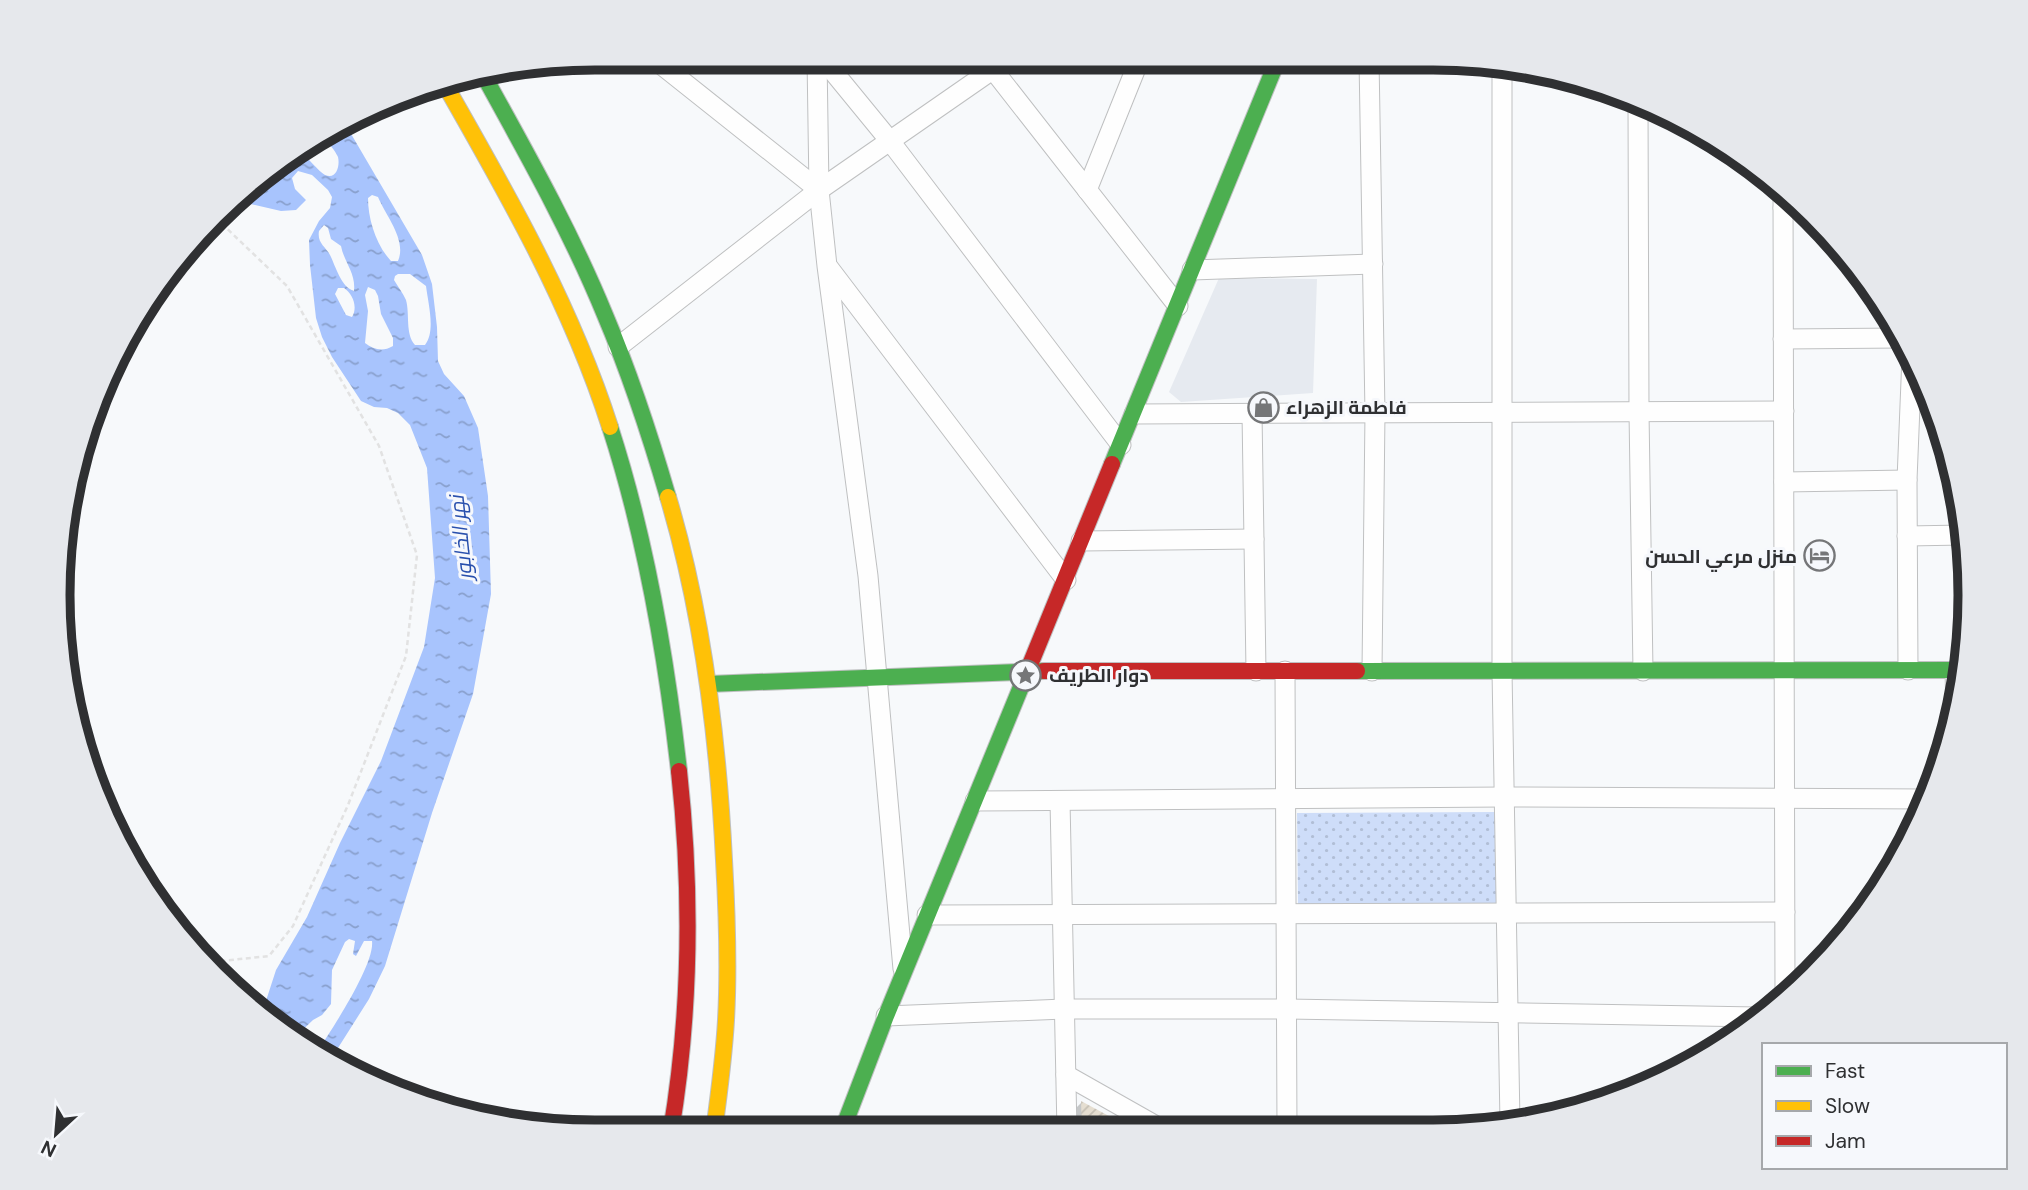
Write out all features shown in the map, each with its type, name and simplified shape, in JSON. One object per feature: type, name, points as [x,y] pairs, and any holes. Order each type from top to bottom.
[{"type":"main road","points":[[846,1120],[927,915],[1274,70]]},
{"type":"main road","points":[[487,81],[548,193],[618,347],[651,436],[675,524],[709,684],[726,890],[727,984],[715,1120]]},
{"type":"main road","points":[[449,91],[505,189],[581,344],[616,442],[643,546],[666,667],[682,797],[688,898],[682,1060],[673,1120]]},
{"type":"main road","points":[[709,684],[1028,671],[1953,670]]},
{"type":"street","points":[[668,70],[820,190]]},
{"type":"street","points":[[819,70],[820,190],[827,266],[879,677],[904,975]]},
{"type":"street","points":[[829,70],[890,141],[1121,445]]},
{"type":"street","points":[[618,347],[820,190],[983,70]]},
{"type":"street","points":[[1000,70],[1087,190],[1178,306]]},
{"type":"street","points":[[1087,190],[1135,70]]},
{"type":"street","points":[[1369,70],[1375,413],[1372,671]]},
{"type":"street","points":[[1502,74],[1502,671],[1510,1115]]},
{"type":"street","points":[[1638,112],[1643,671]]},
{"type":"street","points":[[1783,204],[1785,984]]},
{"type":"street","points":[[1192,270],[1373,264]]},
{"type":"street","points":[[827,266],[1066,580]]},
{"type":"street","points":[[1783,339],[1891,338]]},
{"type":"street","points":[[1908,670],[1907,480],[1911,379]]},
{"type":"street","points":[[1133,414],[1784,411]]},
{"type":"street","points":[[1252,413],[1256,671]]},
{"type":"street","points":[[1784,482],[1907,480]]},
{"type":"street","points":[[1908,536],[1955,535]]},
{"type":"street","points":[[1081,541],[1254,539]]},
{"type":"street","points":[[1285,671],[1287,1120]]},
{"type":"street","points":[[975,801],[1504,797],[1917,799]]},
{"type":"street","points":[[1060,801],[1067,1120]]},
{"type":"street","points":[[927,915],[1785,912]]},
{"type":"street","points":[[886,1016],[1064,1009],[1287,1009],[1746,1017]]},
{"type":"street","points":[[1066,1075],[1146,1120]]},
{"type":"path","points":[[221,963],[269,956],[293,926],[348,805],[406,656],[416,555],[379,446],[287,286],[223,225]]},
{"type":"shaded area","points":[[1219,278],[1317,279],[1313,393],[1181,402],[1169,392]]},
{"type":"shaded area","points":[[1495,812],[1497,904],[1298,906],[1297,813]]},
{"type":"water","name":"نهر الخابور","points":[[349,131],[422,255],[432,284],[438,361],[444,374],[464,396],[478,428],[488,496],[491,594],[473,694],[432,813],[385,966],[369,999],[336,1052],[322,1044],[360,981],[371,952],[372,941],[364,941],[356,956],[353,954],[355,941],[349,939],[345,942],[332,970],[331,1004],[301,1031],[265,1004],[276,970],[307,917],[381,761],[424,647],[435,578],[427,468],[410,425],[398,413],[361,401],[332,357],[316,318],[309,240],[330,208],[332,197],[312,175],[298,171],[292,178],[295,189],[306,200],[296,210],[281,211],[246,203],[305,157],[325,175],[335,174],[338,157],[327,143]],"holes":[[[372,195],[378,197],[398,237],[398,261],[391,261],[377,240],[369,214],[368,198]],[[324,225],[328,228],[331,239],[341,246],[353,279],[354,291],[342,281],[320,241],[319,231]],[[410,274],[426,286],[431,325],[425,345],[415,345],[412,340],[406,300],[394,280],[395,276]],[[368,287],[375,290],[381,314],[393,338],[393,346],[379,349],[365,343],[368,311],[365,295]],[[338,288],[344,288],[354,301],[352,317],[346,315],[335,294]]]},
{"type":"building","points":[[1081,1101],[1116,1120],[1082,1120]]},
{"type":"traffic: fast","points":[[1112,464],[1273,70]]},
{"type":"traffic: fast","points":[[487,81],[548,194],[592,284],[631,382],[668,497]]},
{"type":"traffic: fast","points":[[610,427],[634,511],[653,597],[679,771]]},
{"type":"traffic: fast","points":[[1357,671],[1953,670]]},
{"type":"traffic: fast","points":[[709,684],[1044,671]]},
{"type":"traffic: fast","points":[[846,1120],[1023,682]]},
{"type":"traffic: slow","points":[[449,91],[514,208],[557,294],[610,427]]},
{"type":"traffic: slow","points":[[668,497],[700,631],[718,768],[727,920],[727,980],[724,1048],[715,1120]]},
{"type":"traffic: jam","points":[[1023,682],[1112,464]]},
{"type":"traffic: jam","points":[[1044,671],[1357,671]]},
{"type":"traffic: jam","points":[[673,1120],[683,1041],[687,951],[686,861],[679,771]]},
{"type":"place","name":"فاطمة الزهراء","points":[[1263,407]]},
{"type":"place","name":"منزل مرعي الحسن","points":[[1820,556]]},
{"type":"place","name":"دوار الطريف","points":[[1026,675]]}]
